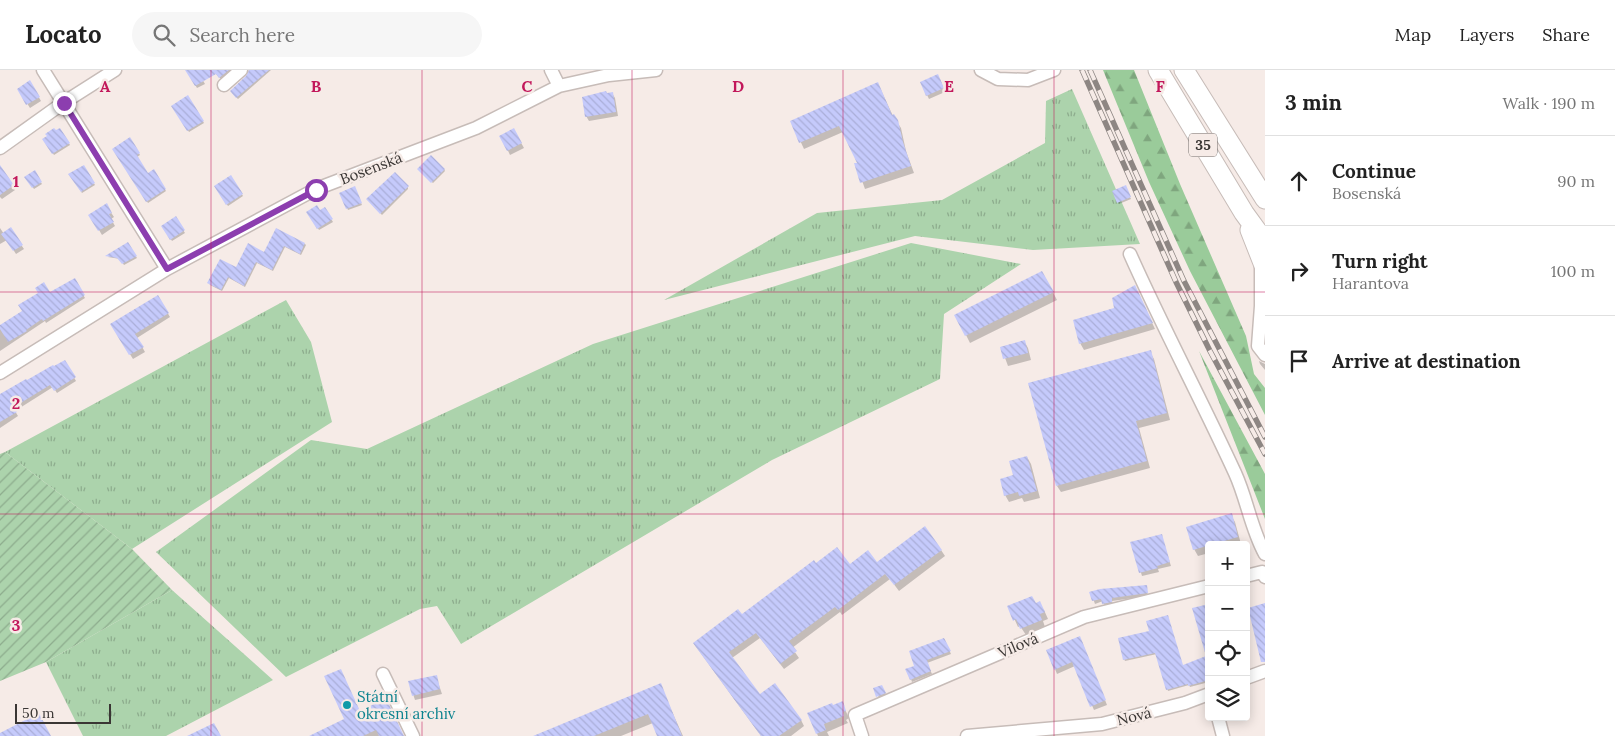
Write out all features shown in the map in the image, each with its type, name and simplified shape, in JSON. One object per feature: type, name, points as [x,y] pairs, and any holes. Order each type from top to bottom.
[{"type":"highway","name":"35","points":[[1184,70],[1265,199]]},
{"type":"highway","name":"35","points":[[1160,74],[1244,213],[1265,242]]},
{"type":"highway","points":[[1244,213],[1263,265]]},
{"type":"street","points":[[42,70],[167,269]]},
{"type":"street","points":[[0,148],[115,70]]},
{"type":"street","points":[[224,85],[241,70]]},
{"type":"street","points":[[551,70],[559,86]]},
{"type":"street","name":"Bosenská","points":[[0,373],[167,269],[316,190],[476,128],[559,86],[609,75],[656,70]]},
{"type":"street","points":[[981,70],[998,79],[1028,80],[1054,70]]},
{"type":"street","points":[[1130,254],[1236,475],[1258,541],[1265,554]]},
{"type":"street","points":[[1263,265],[1263,309],[1258,346],[1265,355]]},
{"type":"street","points":[[1250,575],[1262,572],[1265,577]]},
{"type":"street","name":"Vilová","points":[[862,736],[855,715],[1084,617],[1205,587]]},
{"type":"street","points":[[1250,677],[1265,671]]},
{"type":"street","points":[[382,674],[413,736]]},
{"type":"street","name":"Nová","points":[[967,736],[1103,730],[1205,696]]},
{"type":"street","points":[[1219,721],[1223,736]]},
{"type":"green space","points":[[1103,70],[1134,70],[1180,184],[1246,336],[1254,374],[1265,388],[1265,415],[1190,271],[1149,182]]},
{"type":"green space","points":[[1072,89],[1140,244],[1033,250],[915,236],[664,300],[817,213],[942,200],[1045,143],[1046,101]]},
{"type":"green space","points":[[911,243],[1021,264],[944,314],[940,379],[772,460],[461,644],[437,606],[420,609],[286,677],[156,552],[311,440],[367,449],[593,344]]},
{"type":"green space","points":[[286,300],[311,342],[332,422],[132,549],[5,452]]},
{"type":"green space","points":[[1199,351],[1265,474],[1265,519]]},
{"type":"green space","points":[[5,452],[132,549],[172,590],[46,662],[0,681],[0,454]]},
{"type":"green space","points":[[172,590],[273,680],[166,736],[83,736],[46,662]]},
{"type":"building","points":[[185,70],[229,70],[219,78],[216,74],[195,86]]},
{"type":"building","points":[[249,70],[269,70],[236,98],[230,91],[246,76]]},
{"type":"building","points":[[938,74],[944,88],[926,96],[920,82]]},
{"type":"building","points":[[30,80],[40,97],[26,105],[17,89]]},
{"type":"building","points":[[878,82],[892,115],[894,114],[898,120],[911,166],[860,183],[854,163],[857,163],[839,126],[799,143],[790,121]]},
{"type":"building","points":[[606,91],[607,93],[613,92],[616,112],[585,117],[582,97]]},
{"type":"building","points":[[188,95],[204,121],[187,131],[171,106]]},
{"type":"building","points":[[54,128],[56,130],[60,128],[70,143],[52,154],[42,139],[47,136],[45,134]]},
{"type":"building","points":[[514,128],[522,143],[507,151],[499,136]]},
{"type":"building","points":[[130,137],[140,153],[137,155],[148,173],[154,169],[166,189],[146,202],[112,149]]},
{"type":"building","points":[[431,155],[445,169],[431,183],[417,169]]},
{"type":"building","points":[[0,165],[14,185],[0,195]]},
{"type":"building","points":[[84,165],[95,183],[81,192],[68,174]]},
{"type":"building","points":[[35,170],[42,182],[32,188],[24,177]]},
{"type":"building","points":[[395,172],[409,186],[380,214],[366,199]]},
{"type":"building","points":[[231,175],[243,194],[226,205],[214,186]]},
{"type":"building","points":[[1126,185],[1131,197],[1117,203],[1112,191]]},
{"type":"building","points":[[355,186],[362,203],[346,209],[339,193]]},
{"type":"building","points":[[107,203],[112,213],[109,214],[114,222],[98,231],[88,215]]},
{"type":"building","points":[[317,205],[320,210],[325,207],[333,219],[317,229],[306,212]]},
{"type":"building","points":[[176,216],[185,230],[170,240],[161,226]]},
{"type":"building","points":[[11,227],[23,245],[13,251],[1,234]]},
{"type":"building","points":[[276,228],[305,243],[300,254],[284,246],[272,270],[256,262],[244,286],[228,277],[221,290],[207,283],[220,259],[236,267],[248,243],[264,252]]},
{"type":"building","points":[[128,242],[137,256],[122,264],[117,258],[105,256]]},
{"type":"building","points":[[1042,271],[1054,292],[965,336],[954,315]]},
{"type":"building","points":[[75,278],[85,295],[43,321],[42,319],[27,331],[8,342],[0,329],[0,325],[22,311],[18,305],[38,293],[35,288],[44,282],[50,292]]},
{"type":"building","points":[[1135,285],[1153,323],[1079,344],[1073,320],[1114,308],[1112,298]]},
{"type":"building","points":[[158,295],[169,313],[135,334],[144,347],[129,355],[110,324]]},
{"type":"building","points":[[1025,340],[1028,353],[1003,359],[1000,347]]},
{"type":"building","points":[[1151,350],[1167,413],[1136,421],[1147,461],[1056,486],[1028,383]]},
{"type":"building","points":[[65,360],[76,377],[54,391],[50,385],[14,407],[17,412],[0,422],[0,394]]},
{"type":"building","points":[[1027,456],[1037,491],[1019,496],[1018,492],[1004,496],[1000,479],[1013,475],[1009,461]]},
{"type":"building","points":[[1232,513],[1238,537],[1224,541],[1205,541],[1205,547],[1193,550],[1186,527]]},
{"type":"building","points":[[925,526],[942,550],[894,585],[885,574],[838,610],[835,607],[789,641],[797,651],[780,664],[756,633],[729,652],[760,694],[775,683],[802,720],[779,736],[761,736],[693,643],[738,609],[742,614],[814,560],[816,563],[837,547],[850,564],[868,550],[877,562]]},
{"type":"building","points":[[1162,534],[1170,562],[1157,566],[1158,568],[1139,573],[1130,542]]},
{"type":"building","points":[[1147,585],[1148,593],[1112,598],[1112,602],[1102,604],[1101,599],[1092,601],[1089,592],[1100,589]]},
{"type":"building","points":[[1032,596],[1036,603],[1040,601],[1045,612],[1040,614],[1042,620],[1020,629],[1016,619],[1013,621],[1007,606]]},
{"type":"building","points":[[1265,603],[1265,662],[1261,662],[1250,616],[1250,607]]},
{"type":"building","points":[[1205,605],[1205,653],[1192,608]]},
{"type":"building","points":[[1168,615],[1183,665],[1205,656],[1205,681],[1166,690],[1155,653],[1123,660],[1118,638],[1149,631],[1146,621]]},
{"type":"building","points":[[1080,636],[1106,700],[1090,707],[1072,662],[1054,670],[1046,650]]},
{"type":"building","points":[[944,638],[951,651],[927,660],[931,671],[910,680],[905,669],[914,666],[909,651]]},
{"type":"building","name":"Státní okresní archiv","points":[[341,669],[360,711],[386,698],[404,736],[379,736],[376,730],[363,736],[309,736],[344,719],[324,676]]},
{"type":"building","points":[[437,675],[440,689],[412,696],[408,681]]},
{"type":"building","points":[[661,683],[682,736],[657,736],[648,714],[594,736],[533,736]]},
{"type":"building","points":[[882,685],[886,693],[876,697],[873,688]]},
{"type":"building","points":[[843,701],[846,711],[843,712],[844,716],[824,724],[826,730],[816,734],[807,713],[832,703],[833,705]]},
{"type":"building","points":[[39,713],[51,736],[0,736],[0,733]]},
{"type":"building","points":[[214,723],[221,736],[187,736]]},
{"type":"railway","points":[[1082,70],[1176,282],[1210,351],[1265,454]]},
{"type":"railway","points":[[1090,70],[1184,281],[1265,437]]},
{"type":"place","name":"Státní okresní archiv","points":[[347,705]]},
{"type":"route","points":[[64,103],[167,269],[316,190]]}]
